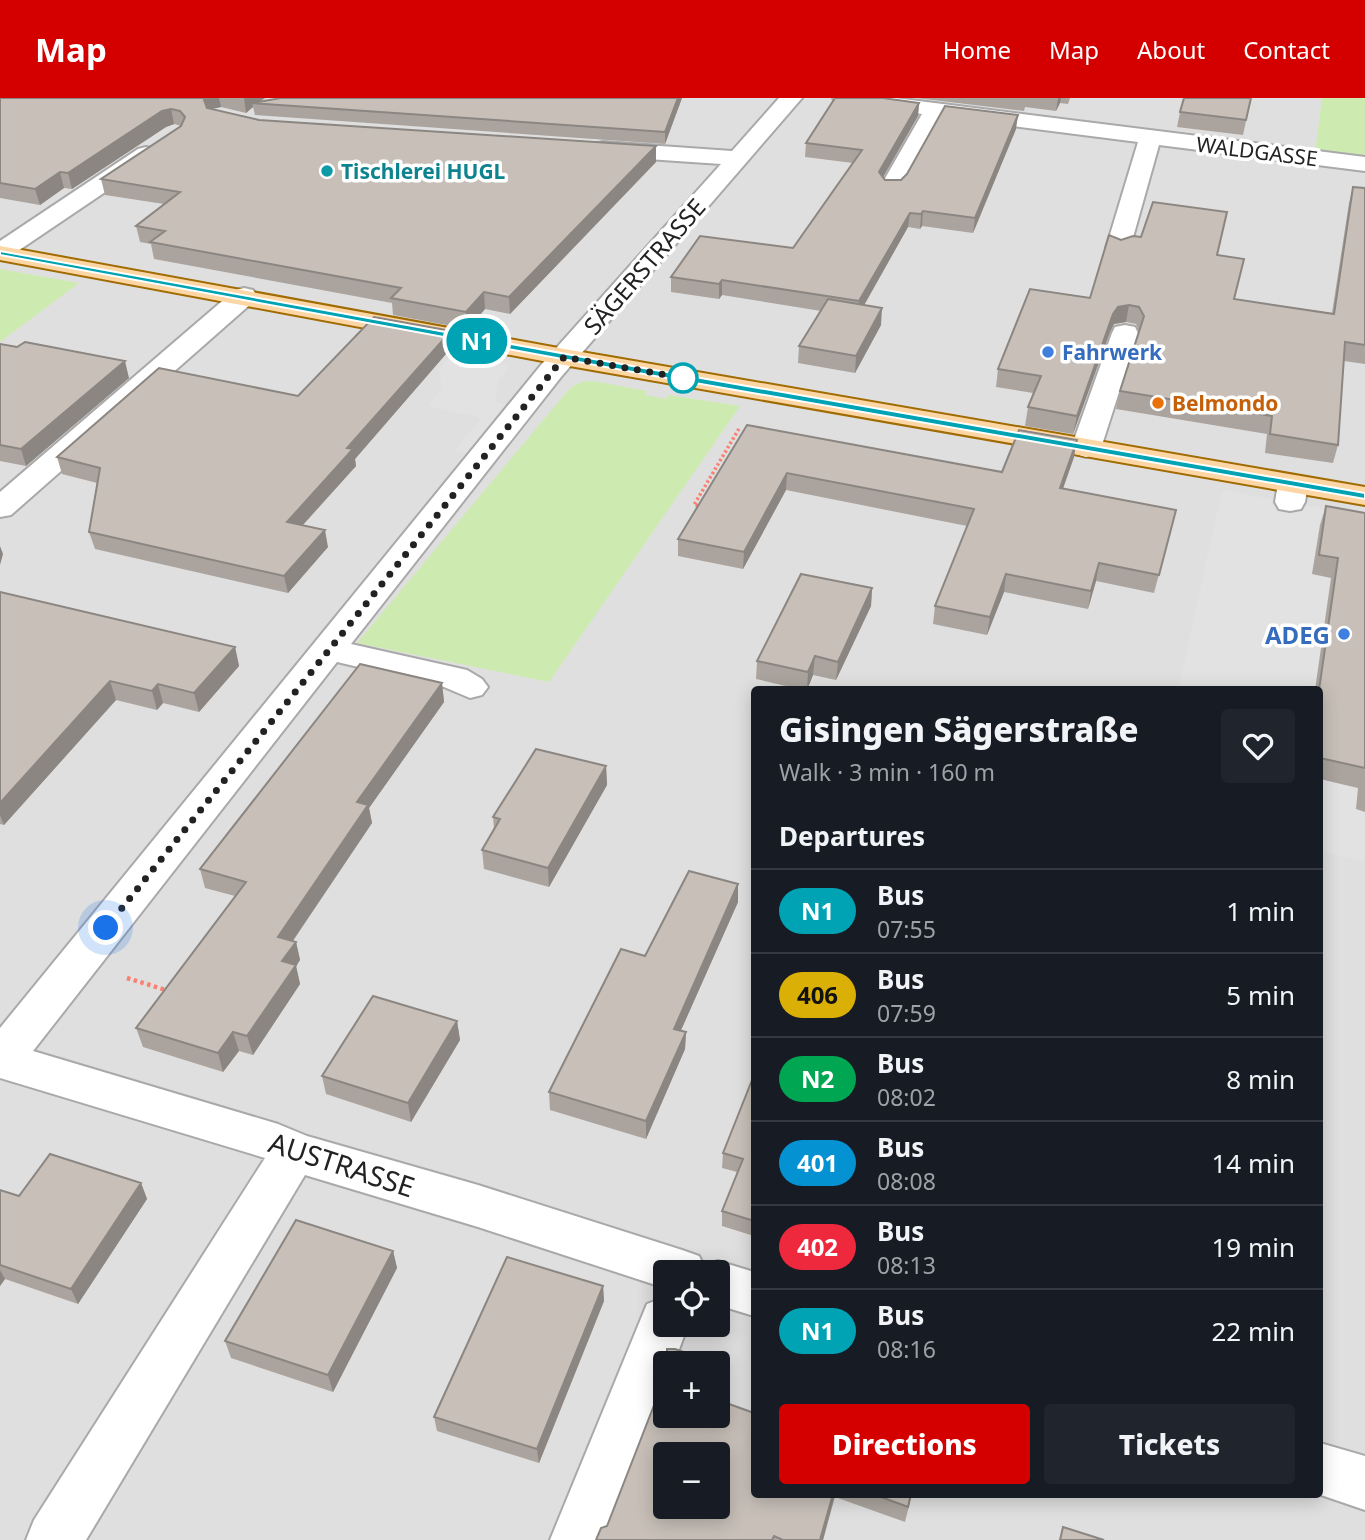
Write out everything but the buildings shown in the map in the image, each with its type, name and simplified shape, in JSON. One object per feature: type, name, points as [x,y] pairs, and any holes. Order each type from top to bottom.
[{"type":"main road","points":[[0,253],[564,357],[1086,448],[1292,493],[1365,496]]},
{"type":"street","name":"SÄGERSTRASSE","points":[[0,1059],[564,357],[791,98]]},
{"type":"street","name":"WALDGASSE","points":[[844,98],[1365,164]]},
{"type":"street","points":[[892,187],[935,111]]},
{"type":"street","points":[[1118,248],[1150,138]]},
{"type":"street","points":[[0,253],[164,142]]},
{"type":"street","points":[[576,147],[737,158]]},
{"type":"street","points":[[0,508],[244,296]]},
{"type":"street","points":[[1086,448],[1125,333]]},
{"type":"street","points":[[330,650],[455,678],[470,687]]},
{"type":"street","name":"AUSTRASSE","points":[[0,1059],[278,1143],[294,1152],[478,1206],[653,1263]]},
{"type":"street","points":[[54,1540],[294,1152]]},
{"type":"street","points":[[730,1287],[751,1293]]},
{"type":"street","points":[[578,1540],[658,1337]]},
{"type":"street","points":[[1323,1470],[1365,1483]]},
{"type":"path","points":[[707,507],[694,505],[741,426]]},
{"type":"shaded area","points":[[0,98],[1365,98],[1365,1540],[0,1540]]},
{"type":"shaded area","points":[[451,355],[510,366],[498,380],[496,402],[509,405],[468,454],[454,451],[482,418],[428,406],[442,390],[439,370]]},
{"type":"shaded area","points":[[1222,490],[1323,508],[1312,574],[1331,578],[1315,686],[1179,686]]},
{"type":"shaded area","points":[[1323,780],[1358,788],[1356,809],[1365,812],[1365,862],[1323,852]]},
{"type":"green space","points":[[1322,98],[1365,98],[1365,160],[1315,153]]},
{"type":"green space","points":[[0,269],[79,283],[0,342]]},
{"type":"green space","points":[[593,381],[647,391],[645,395],[666,399],[669,395],[740,406],[549,682],[357,643],[570,388],[581,382]]},
{"type":"bus line","name":"N1","points":[[0,253],[564,357],[1365,496]]},
{"type":"place","name":"Tischlerei HUGL","points":[[327,171]]},
{"type":"place","name":"Fahrwerk","points":[[1048,352]]},
{"type":"place","name":"Belmondo","points":[[1158,403]]},
{"type":"place","name":"ADEG","points":[[1344,634]]},
{"type":"route","points":[[106,928],[564,357],[695,380],[683,378]]}]
